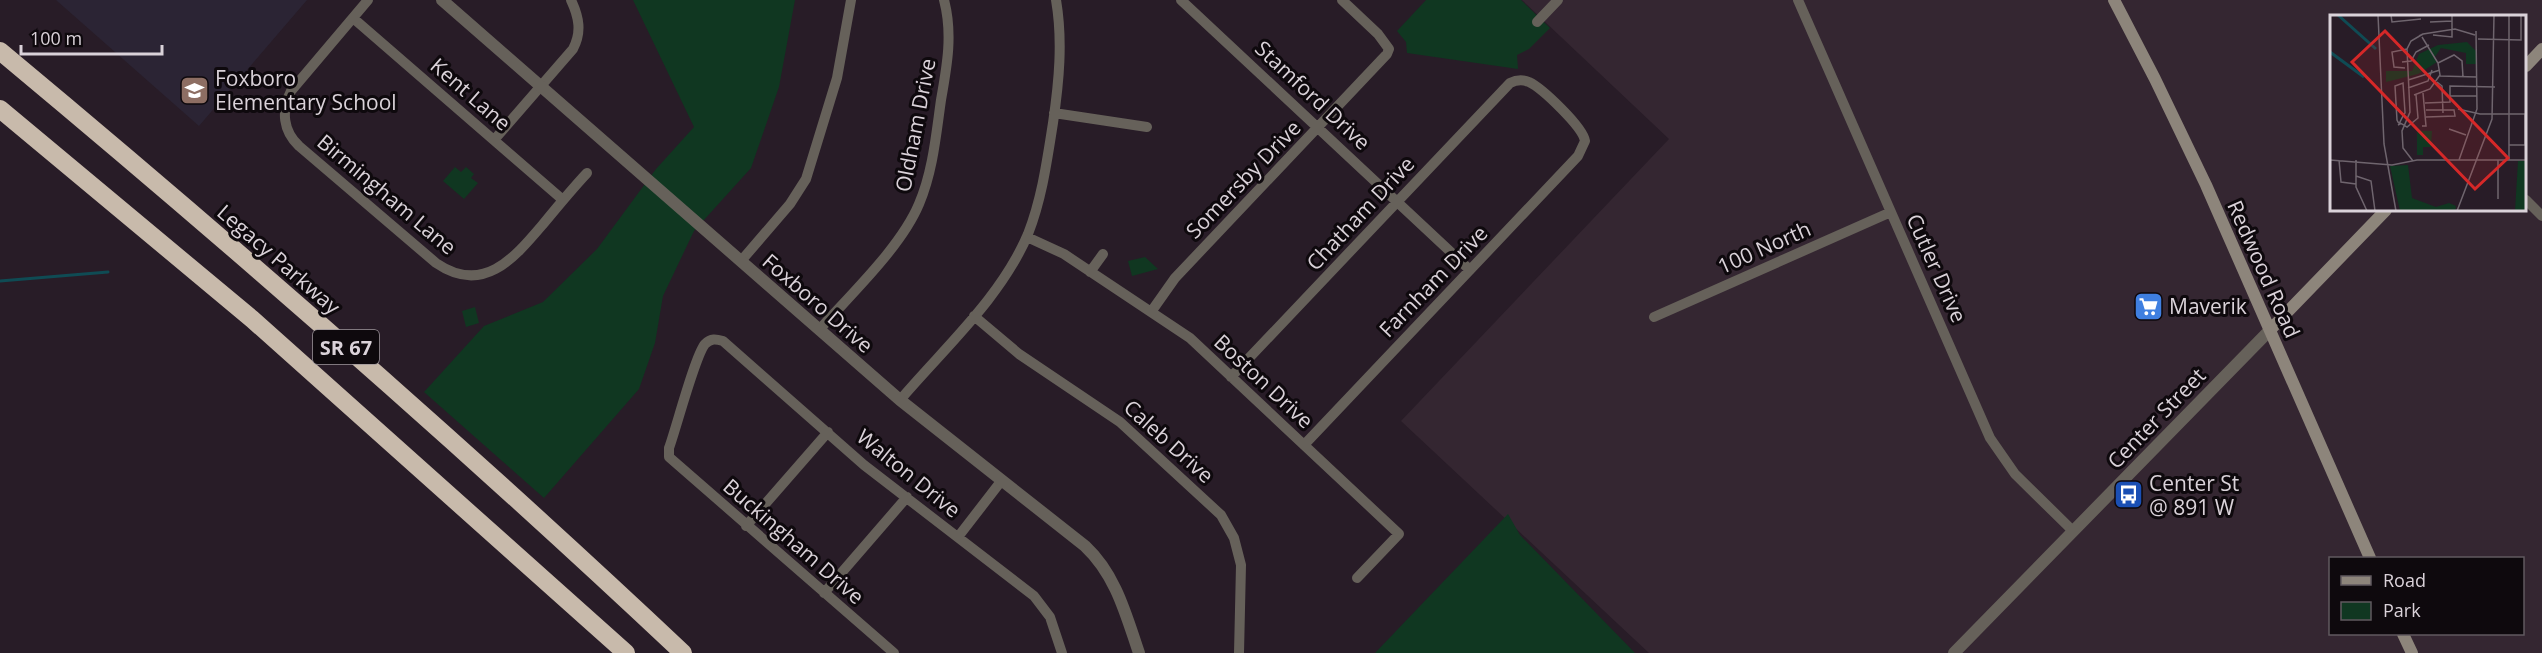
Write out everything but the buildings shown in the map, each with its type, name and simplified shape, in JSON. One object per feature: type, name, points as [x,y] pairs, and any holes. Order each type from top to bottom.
[{"type":"highway","name":"Legacy Parkway","points":[[0,51],[284,291],[549,528],[683,653]]},
{"type":"highway","name":"SR 67","points":[[0,109],[252,319],[626,653]]},
{"type":"main road","name":"Redwood Road","points":[[2114,0],[2181,132],[2370,557]]},
{"type":"main road","points":[[2527,65],[2542,49]]},
{"type":"main road","name":"Center Street","points":[[2270,330],[2384,212]]},
{"type":"main road","points":[[2404,635],[2412,653]]},
{"type":"street","name":"Birmingham Lane","points":[[368,0],[295,86],[288,97],[285,123],[290,136],[299,146],[431,260],[447,270],[460,274],[482,274],[507,263],[587,173]]},
{"type":"street","name":"Foxboro Drive","points":[[442,0],[900,400],[1078,540],[1099,560],[1118,592],[1139,653]]},
{"type":"street","points":[[494,140],[568,55],[577,38],[579,22],[571,0]]},
{"type":"street","points":[[741,261],[790,204],[806,179],[837,78],[851,0]]},
{"type":"street","name":"Oldham Drive","points":[[819,330],[898,240],[923,194],[930,169],[949,50],[949,28],[944,0]]},
{"type":"street","points":[[900,400],[998,286],[1027,237],[1042,186],[1054,113],[1061,36],[1056,0]]},
{"type":"street","name":"Stamford Drive","points":[[1181,0],[1320,127],[1470,270]]},
{"type":"street","name":"Somersby Drive","points":[[1151,312],[1175,278],[1381,64],[1389,50],[1378,34],[1342,0]]},
{"type":"street","points":[[1537,22],[1558,0]]},
{"type":"street","name":"Cutler Drive","points":[[1798,0],[1990,438],[2015,474],[2073,531]]},
{"type":"street","name":"Kent Lane","points":[[353,18],[563,200]]},
{"type":"street","name":"Chatham Drive","points":[[1231,376],[1506,86],[1519,80],[1530,82],[1578,126],[1585,141]]},
{"type":"street","points":[[1054,113],[1147,127]]},
{"type":"street","name":"Farnham Drive","points":[[1304,445],[1578,156],[1585,141]]},
{"type":"street","points":[[2527,201],[2542,216]]},
{"type":"street","name":"100 North","points":[[1653,317],[1891,212]]},
{"type":"street","name":"Boston Drive","points":[[1027,237],[1059,251],[1190,338],[1399,534],[1357,578]]},
{"type":"street","points":[[1090,272],[1103,254]]},
{"type":"street","name":"Caleb Drive","points":[[974,316],[1019,354],[1120,422],[1221,515],[1231,530],[1240,555],[1239,653]]},
{"type":"street","name":"Center Street","points":[[1954,653],[2270,330]]},
{"type":"street","name":"Walton Drive","points":[[669,457],[669,448],[703,348],[712,339],[719,340],[907,498],[1043,605],[1050,617],[1062,653]]},
{"type":"street","points":[[746,526],[828,432]]},
{"type":"street","name":"Buckingham Drive","points":[[669,457],[894,653]]},
{"type":"street","points":[[958,537],[1002,480]]},
{"type":"street","points":[[824,593],[907,498]]},
{"type":"shaded area","name":"Foxboro Elementary School","points":[[56,0],[307,0],[199,126]]},
{"type":"shaded area","points":[[1522,0],[2542,0],[2542,653],[1649,653],[1401,421],[1669,139]]},
{"type":"green space","points":[[633,0],[795,0],[779,87],[751,168],[694,231],[663,296],[655,343],[639,389],[544,498],[424,392],[484,326],[543,302],[597,249],[656,169],[694,127]]},
{"type":"green space","points":[[1426,0],[1521,0],[1550,28],[1529,49],[1517,55],[1518,69],[1407,53],[1406,42],[1397,31]]},
{"type":"green space","points":[[455,167],[461,172],[466,167],[474,174],[471,178],[478,183],[464,199],[443,181]]},
{"type":"green space","points":[[1145,257],[1158,269],[1132,276],[1128,261]]},
{"type":"green space","points":[[475,307],[479,323],[466,327],[462,311]]},
{"type":"green space","points":[[1508,514],[1520,535],[1635,653],[1375,653]]},
{"type":"waterway","points":[[0,281],[108,272]]},
{"type":"place","name":"Foxboro Elementary School","points":[[194,90]]},
{"type":"place","name":"Maverik","points":[[2148,306]]},
{"type":"place","name":"Center St @ 891 W","points":[[2128,495]]}]
